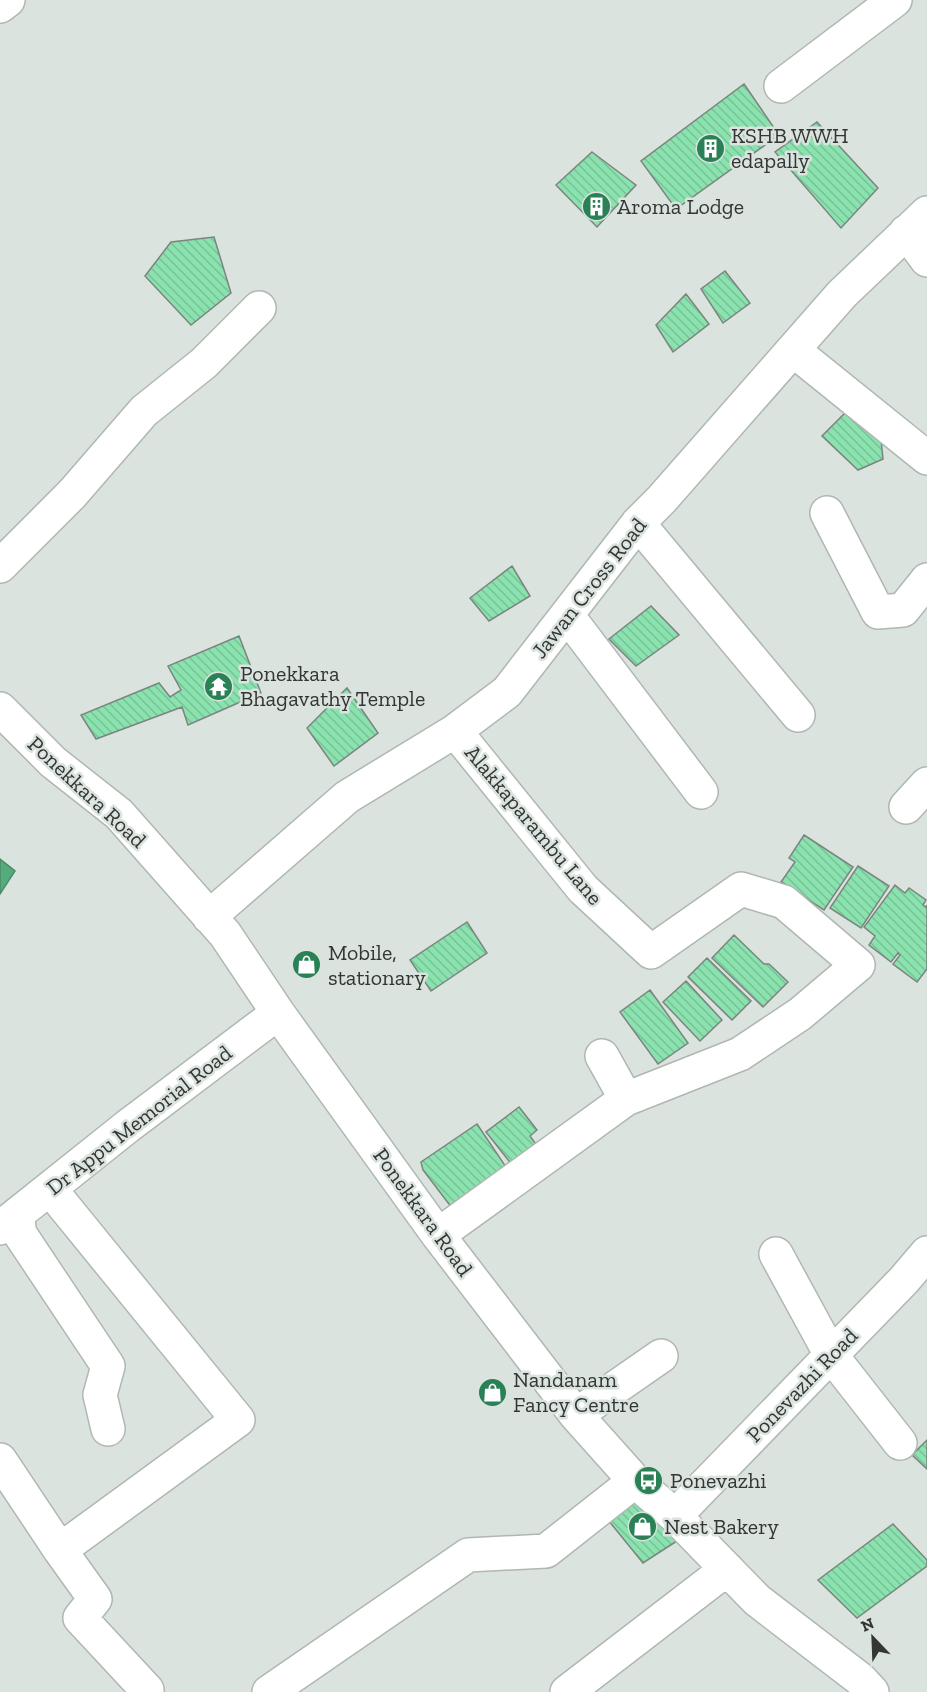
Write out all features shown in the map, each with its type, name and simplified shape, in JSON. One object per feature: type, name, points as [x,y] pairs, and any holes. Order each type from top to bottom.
[{"type":"street","points":[[0,6],[8,0]]},
{"type":"street","points":[[781,86],[895,0]]},
{"type":"street","points":[[916,223],[927,260]]},
{"type":"street","name":"Jawan Cross Road","points":[[209,916],[347,797],[455,731],[507,692],[638,524],[842,294],[916,223]]},
{"type":"street","points":[[0,566],[72,494],[144,411],[204,363],[259,308]]},
{"type":"street","points":[[793,350],[927,458]]},
{"type":"street","points":[[827,513],[878,612],[903,610],[927,580]]},
{"type":"street","points":[[638,524],[798,715]]},
{"type":"street","points":[[567,615],[701,792]]},
{"type":"street","name":"Ponekkara Road","points":[[0,709],[53,762],[119,814],[225,934],[278,1013],[438,1235],[576,1415],[635,1481],[675,1516],[757,1600],[859,1688]]},
{"type":"street","name":"Alakkaparambu Lane","points":[[455,731],[583,889],[651,952],[741,888],[784,902],[858,965],[800,1014],[740,1054],[626,1099]]},
{"type":"street","name":"Dr Appu Memorial Road","points":[[6,1224],[128,1126],[278,1013]]},
{"type":"street","points":[[438,1235],[626,1099],[602,1056]]},
{"type":"street","points":[[50,1189],[238,1420],[60,1550]]},
{"type":"street","points":[[6,1224],[20,1234],[108,1366],[100,1395],[108,1429]]},
{"type":"street","name":"Ponevazhi Road","points":[[675,1516],[904,1280],[927,1253]]},
{"type":"street","points":[[776,1254],[831,1355],[900,1443]]},
{"type":"street","points":[[576,1415],[661,1356]]},
{"type":"street","points":[[0,1460],[95,1599],[80,1618],[147,1692]]},
{"type":"street","points":[[269,1692],[468,1555],[546,1551],[635,1481]]},
{"type":"street","points":[[567,1692],[727,1569]]},
{"type":"shaded area","points":[[0,859],[15,871],[0,894]]},
{"type":"building","name":"KSHB WWH edapally","points":[[744,84],[779,135],[676,209],[641,161]]},
{"type":"building","points":[[817,122],[878,188],[841,228],[775,152]]},
{"type":"building","name":"Aroma Lodge","points":[[592,152],[636,185],[597,227],[556,185]]},
{"type":"building","points":[[214,237],[231,293],[191,325],[145,276],[171,242]]},
{"type":"building","points":[[725,271],[750,303],[723,323],[701,289]]},
{"type":"building","points":[[686,294],[709,324],[673,352],[656,325]]},
{"type":"building","points":[[845,413],[881,440],[883,459],[858,470],[822,436]]},
{"type":"building","points":[[512,566],[530,596],[489,621],[470,598]]},
{"type":"building","points":[[651,606],[679,635],[636,666],[609,639]]},
{"type":"building","name":"Ponekkara Bhagavathy Temple","points":[[239,636],[261,693],[188,725],[182,707],[96,739],[81,715],[159,683],[170,697],[181,690],[168,666]]},
{"type":"building","points":[[347,688],[378,733],[334,766],[307,728]]},
{"type":"building","points":[[804,835],[853,867],[824,910],[781,882],[795,862],[789,858]]},
{"type":"building","points":[[858,866],[889,886],[861,928],[830,908]]},
{"type":"building","points":[[895,885],[905,893],[909,888],[926,900],[923,905],[926,907],[927,905],[927,969],[917,982],[893,964],[900,955],[898,953],[891,962],[869,945],[875,936],[864,927]]},
{"type":"building","points":[[467,922],[487,953],[431,991],[410,960]]},
{"type":"building","points":[[734,935],[764,964],[769,964],[788,982],[763,1007],[712,958]]},
{"type":"building","points":[[707,958],[751,1001],[732,1020],[688,977]]},
{"type":"building","points":[[686,981],[722,1020],[700,1041],[663,1002]]},
{"type":"building","points":[[650,990],[688,1043],[658,1064],[620,1012]]},
{"type":"building","points":[[519,1107],[537,1130],[530,1136],[538,1147],[513,1166],[486,1132]]},
{"type":"building","points":[[477,1124],[512,1176],[452,1208],[423,1170],[421,1162]]},
{"type":"building","points":[[927,1440],[927,1469],[912,1455]]},
{"type":"building","name":"Nest Bakery","points":[[635,1487],[683,1537],[643,1563],[604,1515]]},
{"type":"building","points":[[893,1524],[927,1560],[927,1566],[857,1618],[818,1580]]},
{"type":"place","name":"KSHB WWH edapally","points":[[710,148]]},
{"type":"place","name":"Aroma Lodge","points":[[596,206]]},
{"type":"place","name":"Ponekkara Bhagavathy Temple","points":[[219,686]]},
{"type":"place","name":"Mobile, stationary","points":[[307,965]]},
{"type":"place","name":"Nandanam Fancy Centre","points":[[492,1392]]},
{"type":"place","name":"Ponevazhi","points":[[649,1480]]},
{"type":"place","name":"Nest Bakery","points":[[643,1526]]}]
